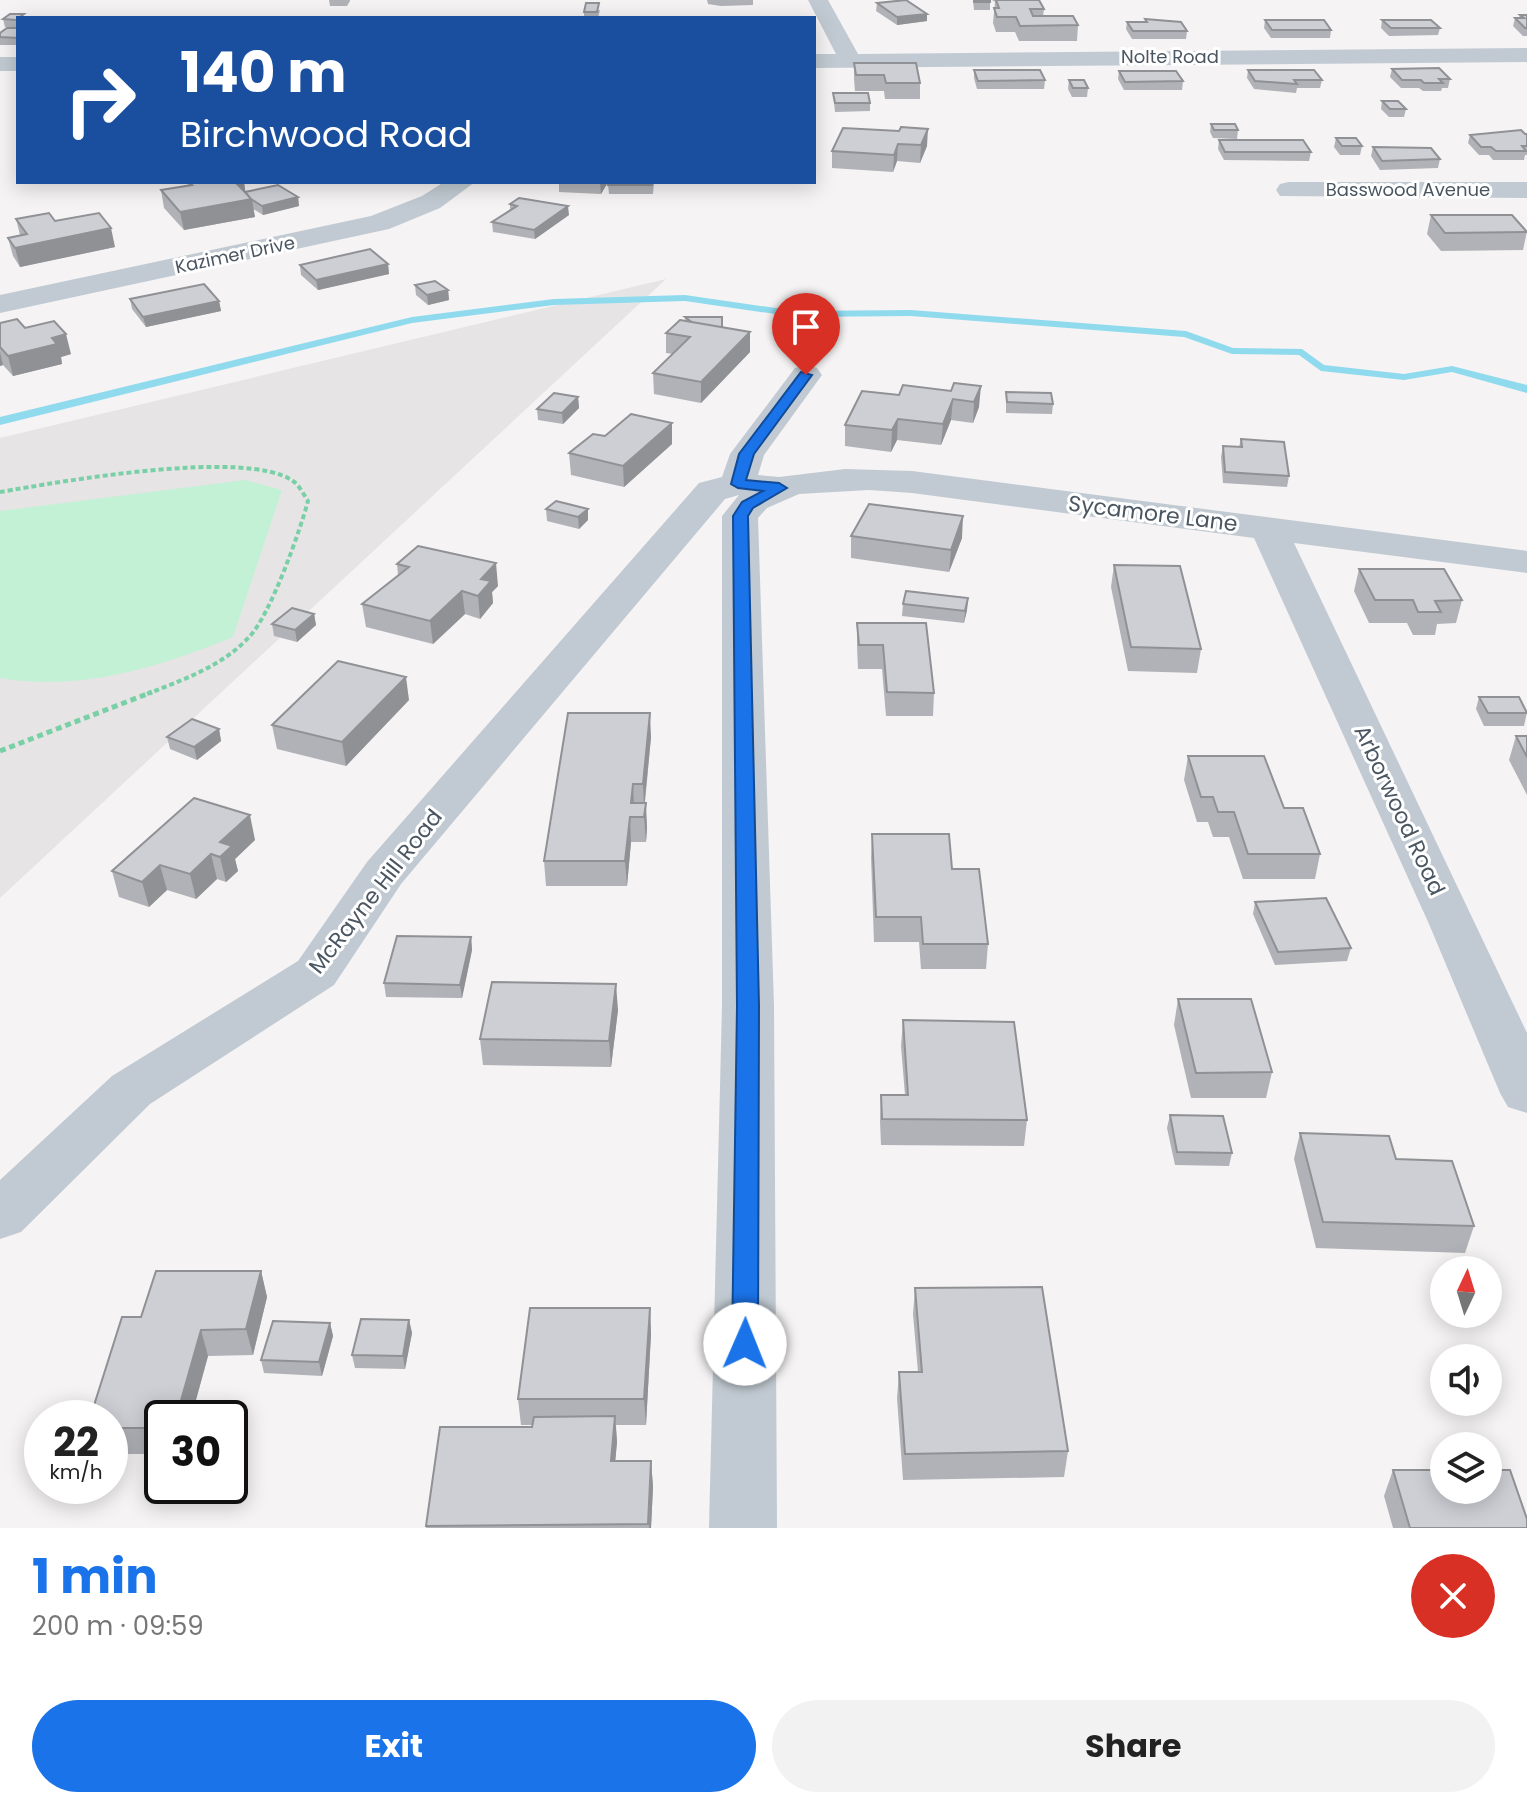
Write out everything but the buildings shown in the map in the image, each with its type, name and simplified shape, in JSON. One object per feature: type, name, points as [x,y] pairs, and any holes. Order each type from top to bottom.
[{"type":"street","points":[[818,0],[850,60]]},
{"type":"street","name":"Nolte Road","points":[[816,61],[1527,55]]},
{"type":"street","name":"Kazimer Drive","points":[[0,304],[379,223],[431,202],[459,184]]},
{"type":"street","name":"Basswood Avenue","points":[[1289,190],[1527,190]]},
{"type":"street","points":[[743,1528],[748,1006],[740,516],[758,486],[747,454],[806,375]]},
{"type":"street","name":"Sycamore Lane","points":[[758,486],[826,479],[912,482],[1527,562]]},
{"type":"street","name":"McRayne Hill Road","points":[[0,1216],[131,1090],[316,973],[384,873],[712,491],[758,486]]},
{"type":"street","name":"Arborwood Road","points":[[1269,529],[1453,924],[1527,1093]]},
{"type":"path","points":[[0,492],[151,471],[239,467],[285,477],[301,488],[308,501],[300,531],[261,619],[252,635],[237,649],[193,676],[0,751]]},
{"type":"shaded area","points":[[666,279],[0,898],[0,438]]},
{"type":"green space","points":[[245,480],[282,490],[233,637],[177,658],[119,674],[60,682],[0,678],[0,511]]},
{"type":"waterway","points":[[0,421],[412,320],[554,302],[685,298],[796,314],[911,313],[1186,334],[1232,351],[1302,352],[1321,368],[1404,377],[1452,369],[1527,389]]},
{"type":"route","points":[[745,1344],[748,1006],[743,546],[740,516],[747,505],[779,488],[738,484],[747,454],[806,375]]}]
